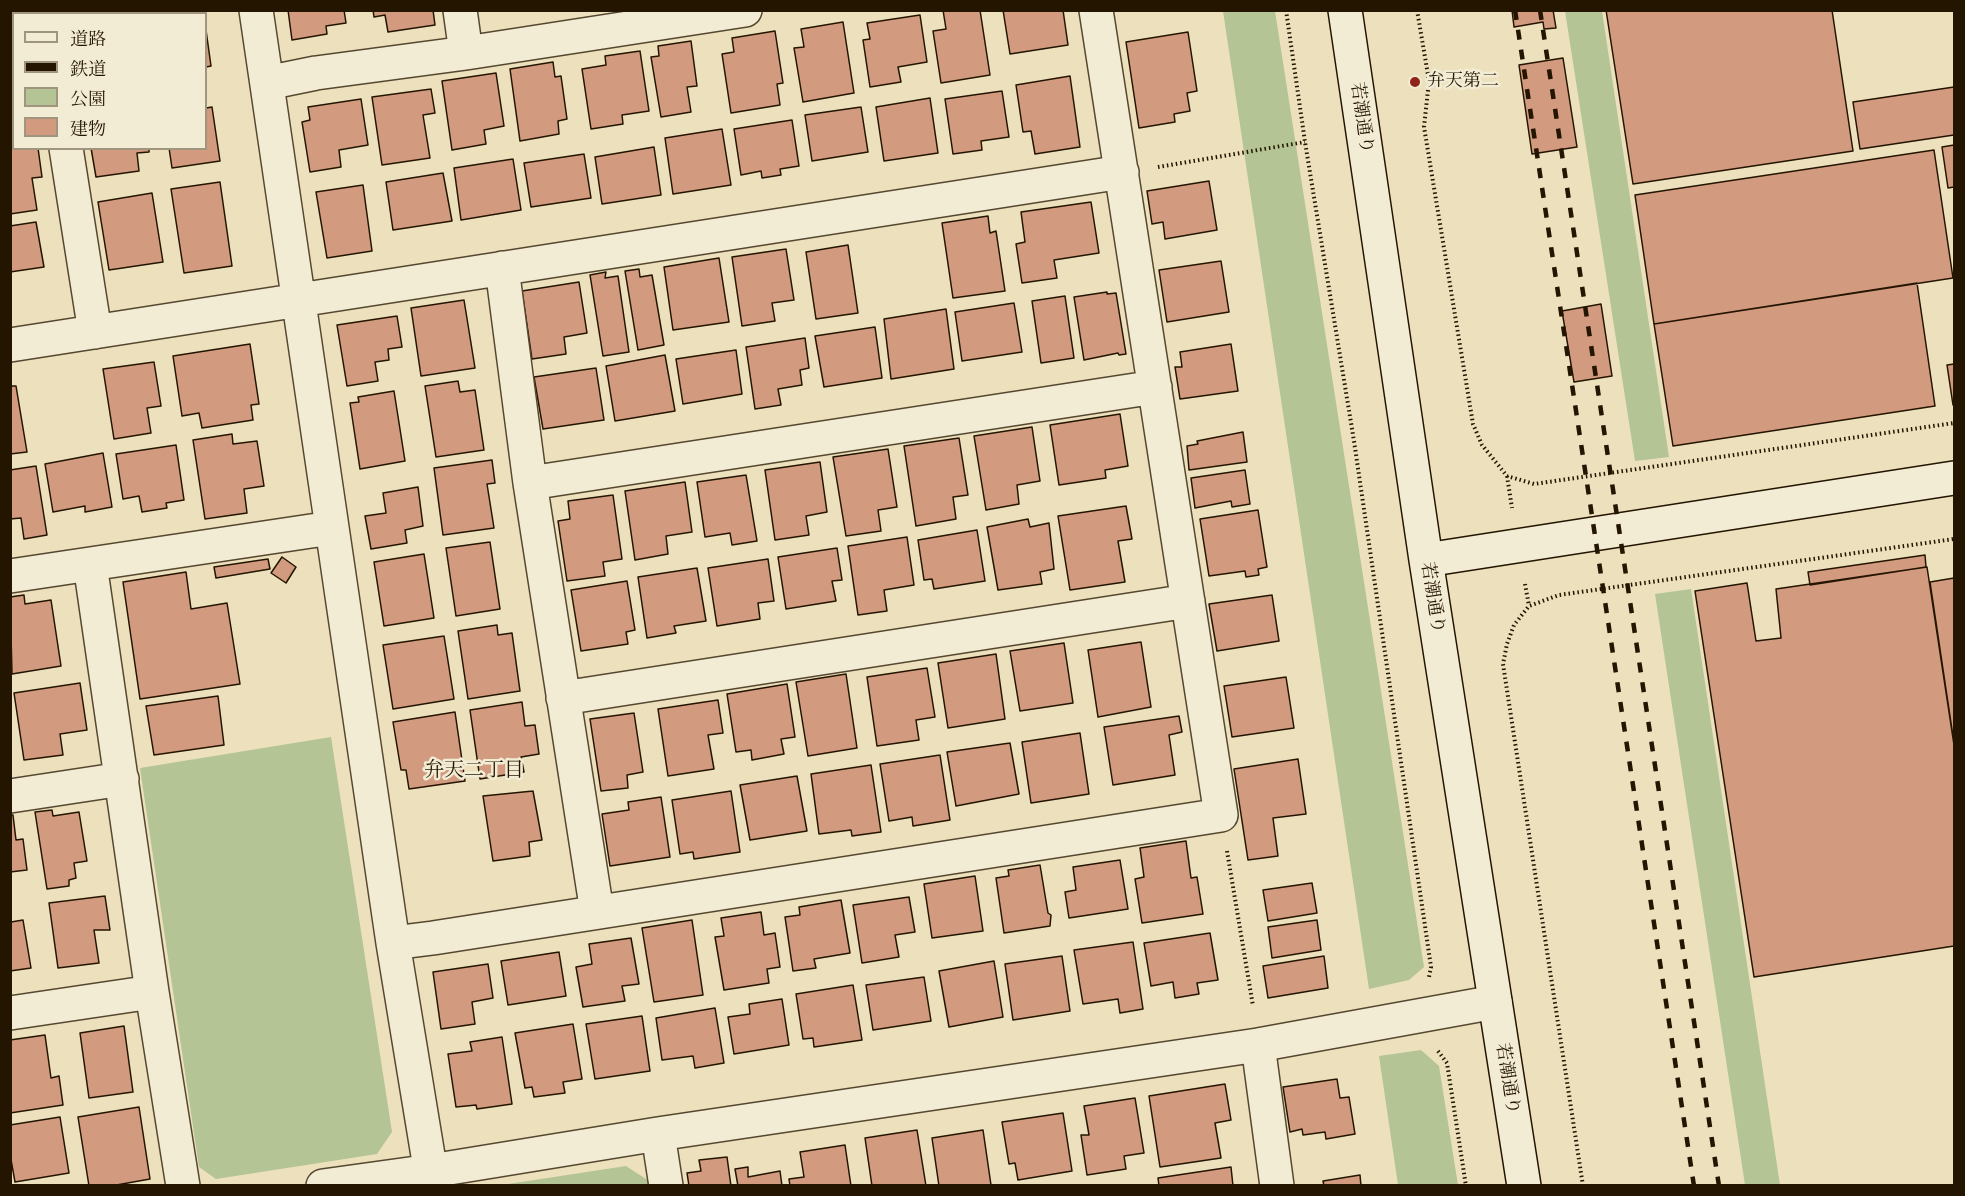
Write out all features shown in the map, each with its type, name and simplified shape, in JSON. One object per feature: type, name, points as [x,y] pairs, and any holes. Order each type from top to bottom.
[{"type":"street","points":[[255,10],[393,943],[432,1178]]},
{"type":"street","points":[[460,10],[466,53]]},
{"type":"street","points":[[267,83],[316,73],[466,53],[745,10]]},
{"type":"street","points":[[393,943],[1221,815],[1096,10]]},
{"type":"street","name":"若潮通り","points":[[1345,10],[1426,560],[1524,1185]]},
{"type":"street","points":[[66,150],[95,333]]},
{"type":"street","points":[[10,345],[1122,172]]},
{"type":"street","points":[[502,268],[530,483],[597,912]]},
{"type":"street","points":[[530,483],[1155,387]]},
{"type":"street","points":[[1426,560],[1954,478]]},
{"type":"street","points":[[10,576],[331,528]]},
{"type":"street","points":[[90,564],[152,992],[183,1185]]},
{"type":"street","points":[[563,698],[1188,601]]},
{"type":"street","points":[[10,796],[122,779]]},
{"type":"street","points":[[10,1013],[152,992]]},
{"type":"street","points":[[323,1185],[432,1178],[658,1134],[1258,1046],[1495,1002]]},
{"type":"street","points":[[1258,1046],[1276,1185]]},
{"type":"street","points":[[658,1134],[666,1185]]},
{"type":"path","points":[[1417,10],[1429,81],[1424,127],[1473,424],[1482,445],[1507,476],[1534,484],[1954,423]]},
{"type":"path","points":[[1122,172],[1305,142]]},
{"type":"path","points":[[1583,1185],[1503,664],[1514,625],[1529,606],[1559,595],[1954,539]]},
{"type":"path","points":[[1221,815],[1253,1008]]},
{"type":"path","points":[[1437,1050],[1447,1063],[1466,1185]]},
{"type":"green space","points":[[1223,11],[1275,11],[1424,967],[1409,980],[1369,989]]},
{"type":"green space","points":[[1565,11],[1602,11],[1669,457],[1635,461]]},
{"type":"green space","points":[[1691,589],[1780,1185],[1745,1185],[1655,594]]},
{"type":"green space","points":[[331,737],[392,1132],[377,1154],[216,1179],[199,1167],[140,768]]},
{"type":"green space","points":[[1421,1050],[1439,1066],[1458,1185],[1398,1185],[1379,1056]]},
{"type":"green space","points":[[626,1166],[649,1181],[649,1186],[495,1186]]},
{"type":"building","points":[[10,10],[15,10],[16,12],[12,12],[12,72],[10,72]]},
{"type":"building","points":[[288,10],[344,10],[346,23],[326,26],[327,34],[292,40]]},
{"type":"building","points":[[373,10],[433,10],[435,25],[388,32],[385,15],[374,17]]},
{"type":"building","points":[[943,10],[980,10],[990,75],[941,83],[933,31],[946,29]]},
{"type":"building","points":[[1003,10],[1063,10],[1068,45],[1010,54]]},
{"type":"building","points":[[1512,10],[1553,10],[1556,28],[1544,29],[1543,22],[1514,27]]},
{"type":"building","points":[[1606,10],[1832,10],[1853,151],[1633,184]]},
{"type":"building","points":[[920,15],[927,62],[898,67],[901,82],[870,87],[863,40],[870,39],[867,23]]},
{"type":"building","points":[[843,22],[854,93],[803,102],[794,48],[804,47],[801,29]]},
{"type":"building","points":[[775,31],[783,83],[777,84],[780,105],[731,113],[722,54],[734,52],[732,38]]},
{"type":"building","points":[[1188,32],[1197,91],[1187,93],[1190,111],[1174,114],[1175,122],[1139,128],[1126,42]]},
{"type":"building","points":[[207,37],[211,66],[207,67]]},
{"type":"building","points":[[691,41],[697,86],[687,87],[691,112],[661,117],[651,57],[659,56],[658,46]]},
{"type":"building","points":[[640,51],[649,111],[622,115],[623,124],[591,129],[582,69],[606,65],[605,56]]},
{"type":"building","points":[[1563,58],[1577,147],[1532,154],[1519,65]]},
{"type":"building","points":[[553,62],[555,77],[561,76],[567,119],[558,121],[559,134],[520,141],[510,69]]},
{"type":"building","points":[[496,73],[504,126],[484,130],[486,144],[452,150],[442,81]]},
{"type":"building","points":[[1070,76],[1080,147],[1035,154],[1031,131],[1023,132],[1016,85]]},
{"type":"building","points":[[1954,87],[1954,135],[1860,149],[1853,102]]},
{"type":"building","points":[[431,89],[435,113],[423,115],[430,158],[382,165],[372,97]]},
{"type":"building","points":[[1002,91],[1009,137],[981,141],[982,150],[953,154],[945,99]]},
{"type":"building","points":[[930,98],[938,153],[884,161],[876,107]]},
{"type":"building","points":[[361,99],[368,145],[339,150],[341,167],[310,172],[302,122],[310,120],[308,107]]},
{"type":"building","points":[[212,107],[220,161],[172,168],[169,150],[207,150],[207,108]]},
{"type":"building","points":[[861,107],[868,152],[812,161],[805,115]]},
{"type":"building","points":[[792,120],[799,166],[780,169],[781,175],[762,178],[761,171],[741,175],[734,129]]},
{"type":"building","points":[[722,129],[731,185],[673,194],[665,138]]},
{"type":"building","points":[[10,141],[12,141],[12,150],[38,150],[42,177],[32,178],[37,210],[10,214]]},
{"type":"building","points":[[1954,145],[1954,187],[1948,188],[1942,147]]},
{"type":"building","points":[[654,147],[661,195],[602,204],[595,157]]},
{"type":"building","points":[[91,150],[149,150],[149,152],[137,153],[139,171],[96,177]]},
{"type":"building","points":[[1934,150],[1953,278],[1654,324],[1635,195]]},
{"type":"building","points":[[584,154],[591,198],[531,207],[524,163]]},
{"type":"building","points":[[513,159],[521,210],[461,220],[454,168]]},
{"type":"building","points":[[443,173],[452,221],[393,230],[386,182]]},
{"type":"building","points":[[1209,181],[1217,230],[1165,239],[1163,222],[1152,224],[1147,191]]},
{"type":"building","points":[[220,182],[232,266],[184,273],[171,189]]},
{"type":"building","points":[[363,185],[372,251],[327,258],[316,192]]},
{"type":"building","points":[[152,193],[163,262],[109,270],[98,202]]},
{"type":"building","points":[[1091,202],[1099,253],[1054,260],[1057,278],[1022,283],[1016,244],[1025,242],[1021,212]]},
{"type":"building","points":[[988,216],[990,233],[996,231],[1005,291],[953,298],[942,223]]},
{"type":"building","points":[[36,222],[44,267],[10,272],[10,226]]},
{"type":"building","points":[[848,245],[858,313],[816,319],[806,252]]},
{"type":"building","points":[[786,249],[794,300],[772,303],[775,321],[742,326],[732,257]]},
{"type":"building","points":[[719,258],[729,322],[673,330],[664,267]]},
{"type":"building","points":[[1221,261],[1229,312],[1167,322],[1159,270]]},
{"type":"building","points":[[639,269],[640,277],[652,275],[664,345],[638,350],[625,271]]},
{"type":"building","points":[[606,272],[605,278],[618,276],[629,352],[603,356],[590,275]]},
{"type":"building","points":[[579,282],[587,333],[564,337],[566,354],[532,359],[522,291]]},
{"type":"building","points":[[1917,283],[1935,406],[1673,446],[1654,324]]},
{"type":"building","points":[[1107,292],[1107,294],[1116,293],[1126,354],[1119,355],[1118,353],[1084,360],[1074,297]]},
{"type":"building","points":[[1065,296],[1074,358],[1041,363],[1032,301]]},
{"type":"building","points":[[464,300],[475,368],[421,376],[411,308]]},
{"type":"building","points":[[1014,303],[1022,352],[962,361],[955,312]]},
{"type":"building","points":[[1601,304],[1612,376],[1574,382],[1562,311]]},
{"type":"building","points":[[946,309],[954,369],[891,379],[884,319]]},
{"type":"building","points":[[397,316],[402,347],[388,349],[389,360],[375,362],[378,381],[347,386],[337,325]]},
{"type":"building","points":[[875,327],[882,378],[824,387],[815,336]]},
{"type":"building","points":[[805,338],[809,368],[800,370],[802,385],[778,389],[781,405],[755,409],[746,347]]},
{"type":"building","points":[[250,344],[259,404],[251,405],[253,420],[202,428],[199,413],[182,416],[173,356]]},
{"type":"building","points":[[1231,344],[1238,391],[1180,399],[1175,367],[1182,367],[1180,352]]},
{"type":"building","points":[[736,350],[742,394],[683,404],[676,359]]},
{"type":"building","points":[[665,355],[675,411],[615,421],[606,366]]},
{"type":"building","points":[[154,362],[161,406],[147,408],[151,433],[114,439],[103,369]]},
{"type":"building","points":[[1954,364],[1954,405],[1953,405],[1947,365]]},
{"type":"building","points":[[596,368],[604,420],[543,429],[534,377]]},
{"type":"building","points":[[458,381],[460,392],[475,390],[484,450],[436,457],[425,386]]},
{"type":"building","points":[[10,386],[16,386],[27,452],[10,454]]},
{"type":"building","points":[[394,391],[405,461],[360,469],[350,403],[359,402],[358,397]]},
{"type":"building","points":[[1120,414],[1128,466],[1105,470],[1106,478],[1059,485],[1050,425]]},
{"type":"building","points":[[1032,427],[1040,481],[1017,485],[1019,504],[986,510],[974,436]]},
{"type":"building","points":[[1243,432],[1247,462],[1189,470],[1187,446],[1198,444],[1197,441]]},
{"type":"building","points":[[232,434],[233,444],[257,441],[264,486],[244,489],[247,513],[205,519],[193,440]]},
{"type":"building","points":[[959,438],[968,495],[953,497],[956,519],[916,526],[904,446]]},
{"type":"building","points":[[176,445],[184,500],[166,503],[167,508],[142,512],[139,496],[123,499],[116,454]]},
{"type":"building","points":[[888,449],[897,507],[878,510],[881,531],[846,536],[833,457]]},
{"type":"building","points":[[103,453],[112,507],[85,512],[85,506],[53,512],[45,464]]},
{"type":"building","points":[[492,460],[495,483],[487,484],[494,528],[443,535],[434,468]]},
{"type":"building","points":[[820,462],[827,512],[806,516],[809,535],[775,540],[765,470]]},
{"type":"building","points":[[36,466],[47,535],[24,539],[21,518],[10,519],[10,470]]},
{"type":"building","points":[[1245,470],[1250,504],[1232,507],[1231,501],[1195,508],[1191,478]]},
{"type":"building","points":[[746,475],[757,541],[732,545],[730,533],[705,537],[697,482]]},
{"type":"building","points":[[685,482],[692,532],[666,536],[668,554],[635,560],[625,491]]},
{"type":"building","points":[[418,487],[423,526],[405,530],[407,543],[371,549],[365,516],[386,513],[383,493]]},
{"type":"building","points":[[613,495],[622,559],[603,562],[605,576],[567,581],[558,521],[570,519],[568,501]]},
{"type":"building","points":[[1126,506],[1132,539],[1118,541],[1125,582],[1070,590],[1058,516]]},
{"type":"building","points":[[1258,510],[1267,567],[1258,569],[1259,575],[1246,577],[1245,571],[1209,576],[1200,519]]},
{"type":"building","points":[[1028,519],[1030,527],[1049,523],[1054,569],[1040,572],[1042,584],[998,590],[987,527]]},
{"type":"building","points":[[977,530],[985,581],[934,589],[932,579],[924,580],[918,540]]},
{"type":"building","points":[[907,537],[914,585],[884,590],[887,611],[858,615],[848,546]]},
{"type":"building","points":[[490,542],[500,609],[456,616],[446,548]]},
{"type":"building","points":[[837,548],[842,580],[832,581],[836,601],[786,609],[778,557]]},
{"type":"building","points":[[424,554],[434,618],[384,626],[374,562]]},
{"type":"building","points":[[1925,555],[1926,567],[1810,585],[1808,572]]},
{"type":"building","points":[[282,557],[296,567],[286,583],[271,573]]},
{"type":"building","points":[[268,559],[270,569],[216,578],[214,567]]},
{"type":"building","points":[[768,559],[774,601],[758,603],[760,619],[717,626],[708,568]]},
{"type":"building","points":[[1927,567],[1954,745],[1954,946],[1754,977],[1695,591],[1747,583],[1756,641],[1781,638],[1776,589]]},
{"type":"building","points":[[697,568],[706,621],[674,626],[676,633],[647,638],[638,577]]},
{"type":"building","points":[[186,572],[191,609],[227,603],[240,684],[140,699],[123,582]]},
{"type":"building","points":[[1954,578],[1954,743],[1930,582]]},
{"type":"building","points":[[627,581],[635,630],[626,632],[628,644],[581,651],[571,590]]},
{"type":"building","points":[[24,595],[25,604],[51,600],[61,666],[12,674],[10,597]]},
{"type":"building","points":[[1272,595],[1279,641],[1217,651],[1209,604]]},
{"type":"building","points":[[497,625],[498,635],[512,633],[520,691],[468,699],[458,631]]},
{"type":"building","points":[[444,636],[454,699],[393,709],[383,645]]},
{"type":"building","points":[[1141,642],[1151,707],[1098,717],[1088,650]]},
{"type":"building","points":[[1064,643],[1073,703],[1020,711],[1010,651]]},
{"type":"building","points":[[996,654],[1005,719],[948,728],[938,663]]},
{"type":"building","points":[[927,668],[935,717],[916,720],[919,740],[877,746],[867,677]]},
{"type":"building","points":[[846,674],[857,748],[808,756],[796,682]]},
{"type":"building","points":[[1286,677],[1294,728],[1232,737],[1224,686]]},
{"type":"building","points":[[80,683],[87,730],[60,734],[63,755],[24,760],[14,693]]},
{"type":"building","points":[[787,684],[795,737],[781,739],[784,754],[752,760],[751,750],[736,752],[727,694]]},
{"type":"building","points":[[218,696],[224,745],[154,755],[146,706]]},
{"type":"building","points":[[718,700],[723,733],[708,735],[714,769],[668,776],[658,709]]},
{"type":"building","points":[[522,702],[525,726],[535,725],[539,754],[521,757],[524,772],[480,779],[470,710]]},
{"type":"building","points":[[455,712],[465,781],[409,789],[406,770],[401,770],[393,722]]},
{"type":"building","points":[[634,713],[643,772],[627,775],[628,788],[601,791],[590,719]]},
{"type":"building","points":[[1179,716],[1182,732],[1169,735],[1175,775],[1113,785],[1104,727]]},
{"type":"building","points":[[1080,733],[1089,794],[1031,803],[1022,742]]},
{"type":"building","points":[[1010,743],[1019,794],[956,806],[947,752]]},
{"type":"building","points":[[940,755],[950,820],[913,826],[912,817],[889,821],[880,764]]},
{"type":"building","points":[[1298,759],[1306,814],[1273,818],[1278,856],[1248,860],[1234,769]]},
{"type":"building","points":[[871,765],[881,832],[852,836],[851,830],[819,834],[811,774]]},
{"type":"building","points":[[797,776],[807,831],[750,840],[740,785]]},
{"type":"building","points":[[533,791],[542,840],[529,842],[530,856],[493,861],[483,796]]},
{"type":"building","points":[[731,791],[740,852],[694,859],[693,852],[680,854],[672,800]]},
{"type":"building","points":[[661,797],[670,857],[610,866],[602,814],[629,810],[628,802]]},
{"type":"building","points":[[52,810],[53,816],[79,812],[87,861],[74,863],[76,878],[69,880],[69,886],[47,889],[35,812]]},
{"type":"building","points":[[10,815],[13,815],[16,840],[23,839],[27,870],[10,872]]},
{"type":"building","points":[[1186,841],[1191,878],[1197,877],[1203,914],[1142,923],[1135,879],[1144,877],[1140,848]]},
{"type":"building","points":[[1120,860],[1128,909],[1069,918],[1065,892],[1076,890],[1073,867]]},
{"type":"building","points":[[1040,865],[1048,913],[1051,915],[1050,926],[1004,933],[996,878],[1009,876],[1008,870]]},
{"type":"building","points":[[975,876],[983,931],[932,938],[924,884]]},
{"type":"building","points":[[1312,883],[1317,913],[1268,921],[1263,890]]},
{"type":"building","points":[[105,896],[110,930],[94,930],[99,963],[58,968],[49,903]]},
{"type":"building","points":[[909,897],[915,932],[895,935],[899,957],[862,963],[853,905]]},
{"type":"building","points":[[841,900],[850,953],[814,959],[816,968],[793,971],[785,917],[800,915],[799,907]]},
{"type":"building","points":[[761,912],[764,935],[775,933],[780,967],[767,969],[769,983],[724,990],[715,937],[724,936],[721,918]]},
{"type":"building","points":[[10,920],[11,922],[23,920],[31,968],[10,971]]},
{"type":"building","points":[[692,920],[703,995],[654,1002],[642,928]]},
{"type":"building","points":[[1317,920],[1321,950],[1272,958],[1268,927]]},
{"type":"building","points":[[1210,933],[1218,980],[1197,983],[1199,994],[1175,998],[1173,982],[1151,986],[1144,943]]},
{"type":"building","points":[[631,938],[639,984],[622,986],[625,1001],[583,1007],[576,967],[592,964],[589,944]]},
{"type":"building","points":[[1133,942],[1143,1009],[1120,1013],[1118,999],[1083,1004],[1074,950]]},
{"type":"building","points":[[559,952],[566,996],[508,1005],[501,961]]},
{"type":"building","points":[[1062,956],[1070,1011],[1013,1020],[1005,964]]},
{"type":"building","points":[[1324,956],[1328,988],[1268,998],[1263,966]]},
{"type":"building","points":[[994,961],[1003,1017],[949,1027],[939,971]]},
{"type":"building","points":[[488,964],[493,998],[472,1002],[475,1024],[441,1029],[433,972]]},
{"type":"building","points":[[924,977],[931,1021],[873,1030],[866,985]]},
{"type":"building","points":[[853,985],[862,1040],[814,1047],[813,1038],[803,1039],[796,994]]},
{"type":"building","points":[[782,999],[789,1045],[734,1054],[728,1017],[750,1014],[749,1004]]},
{"type":"building","points":[[715,1008],[724,1063],[695,1068],[693,1056],[662,1060],[656,1018]]},
{"type":"building","points":[[642,1016],[650,1071],[595,1079],[586,1024]]},
{"type":"building","points":[[573,1024],[582,1079],[563,1082],[565,1093],[534,1097],[532,1087],[525,1088],[515,1033]]},
{"type":"building","points":[[124,1026],[133,1092],[89,1098],[80,1033]]},
{"type":"building","points":[[45,1035],[51,1078],[59,1076],[63,1105],[10,1113],[10,1040]]},
{"type":"building","points":[[502,1037],[512,1104],[477,1109],[476,1105],[456,1107],[448,1054],[472,1051],[470,1042]]},
{"type":"building","points":[[1337,1079],[1340,1098],[1349,1097],[1355,1134],[1326,1139],[1325,1132],[1303,1135],[1302,1129],[1290,1132],[1283,1087]]},
{"type":"building","points":[[1225,1084],[1231,1120],[1215,1123],[1221,1158],[1160,1167],[1149,1096]]},
{"type":"building","points":[[1135,1098],[1144,1153],[1124,1156],[1126,1169],[1087,1175],[1081,1135],[1089,1135],[1084,1106]]},
{"type":"building","points":[[139,1107],[150,1179],[111,1186],[89,1186],[78,1117]]},
{"type":"building","points":[[1063,1113],[1072,1171],[1018,1180],[1015,1163],[1009,1164],[1002,1122]]},
{"type":"building","points":[[60,1117],[69,1173],[15,1182],[10,1154],[10,1125]]},
{"type":"building","points":[[917,1130],[926,1186],[872,1186],[865,1138]]},
{"type":"building","points":[[983,1130],[991,1185],[939,1186],[932,1138]]},
{"type":"building","points":[[845,1145],[851,1186],[790,1186],[789,1179],[804,1177],[800,1152]]},
{"type":"building","points":[[727,1157],[731,1186],[689,1186],[687,1173],[701,1171],[699,1160]]},
{"type":"building","points":[[748,1167],[748,1177],[780,1171],[782,1186],[738,1186],[735,1169]]},
{"type":"building","points":[[1231,1167],[1233,1186],[1159,1186],[1158,1178]]},
{"type":"building","points":[[1360,1175],[1361,1186],[1324,1186],[1323,1181]]},
{"type":"railway","points":[[1515,10],[1694,1186]]},
{"type":"railway","points":[[1540,10],[1719,1186]]},
{"type":"place","name":"弁天第二","points":[[1415,82]]},
{"type":"district","name":"弁天二丁目","points":[[474,771]]}]
